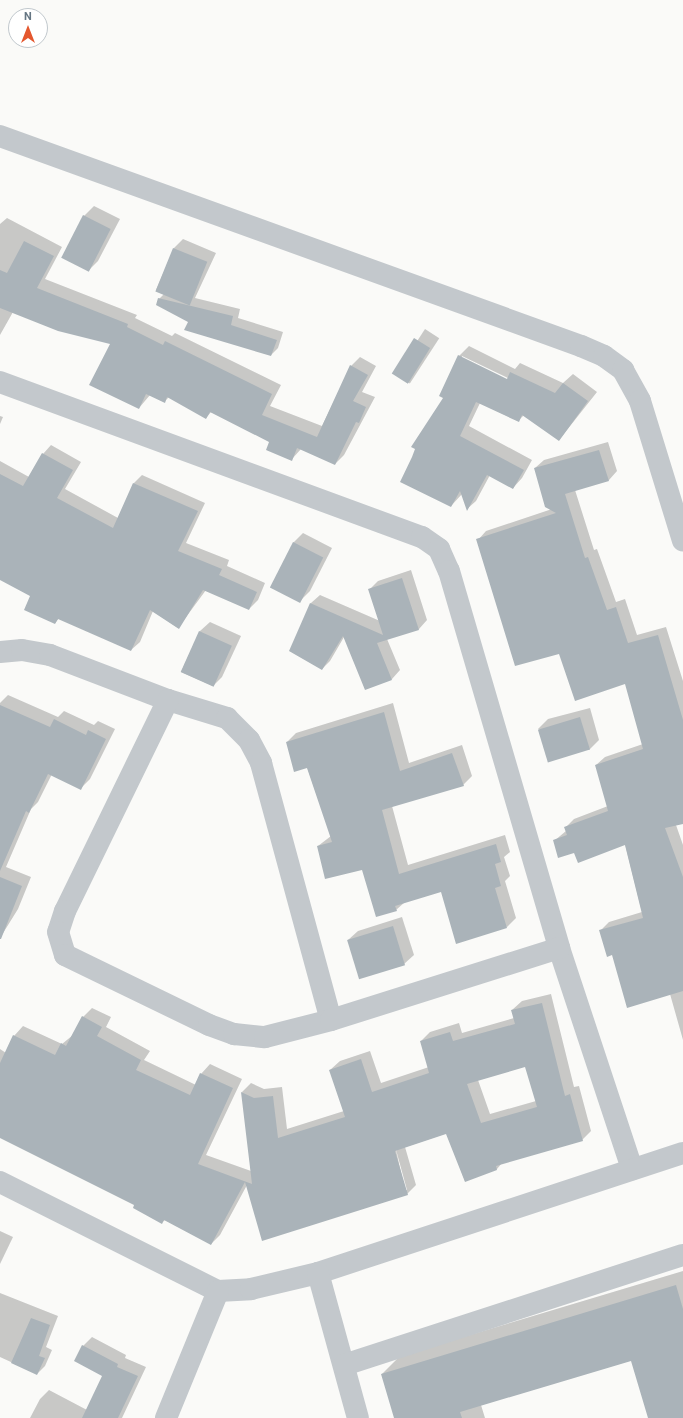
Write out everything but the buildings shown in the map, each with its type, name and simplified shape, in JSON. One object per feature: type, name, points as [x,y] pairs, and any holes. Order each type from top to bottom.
[{"type":"street","points":[[0,136],[581,346],[604,356],[623,370],[640,402],[683,541]]},
{"type":"street","points":[[0,382],[422,537],[439,549],[449,571],[558,948],[632,1169]]},
{"type":"street","points":[[0,652],[22,650],[50,655],[168,700],[228,718],[249,740],[258,758],[331,1020]]},
{"type":"street","points":[[168,700],[65,911],[58,932],[65,955],[209,1025],[234,1034],[265,1037],[331,1020],[558,948]]},
{"type":"street","points":[[0,1182],[218,1291],[251,1289],[318,1273],[683,1153]]},
{"type":"street","points":[[344,1365],[683,1255]]},
{"type":"street","points":[[318,1273],[358,1418]]},
{"type":"street","points":[[166,1418],[218,1291]]}]
